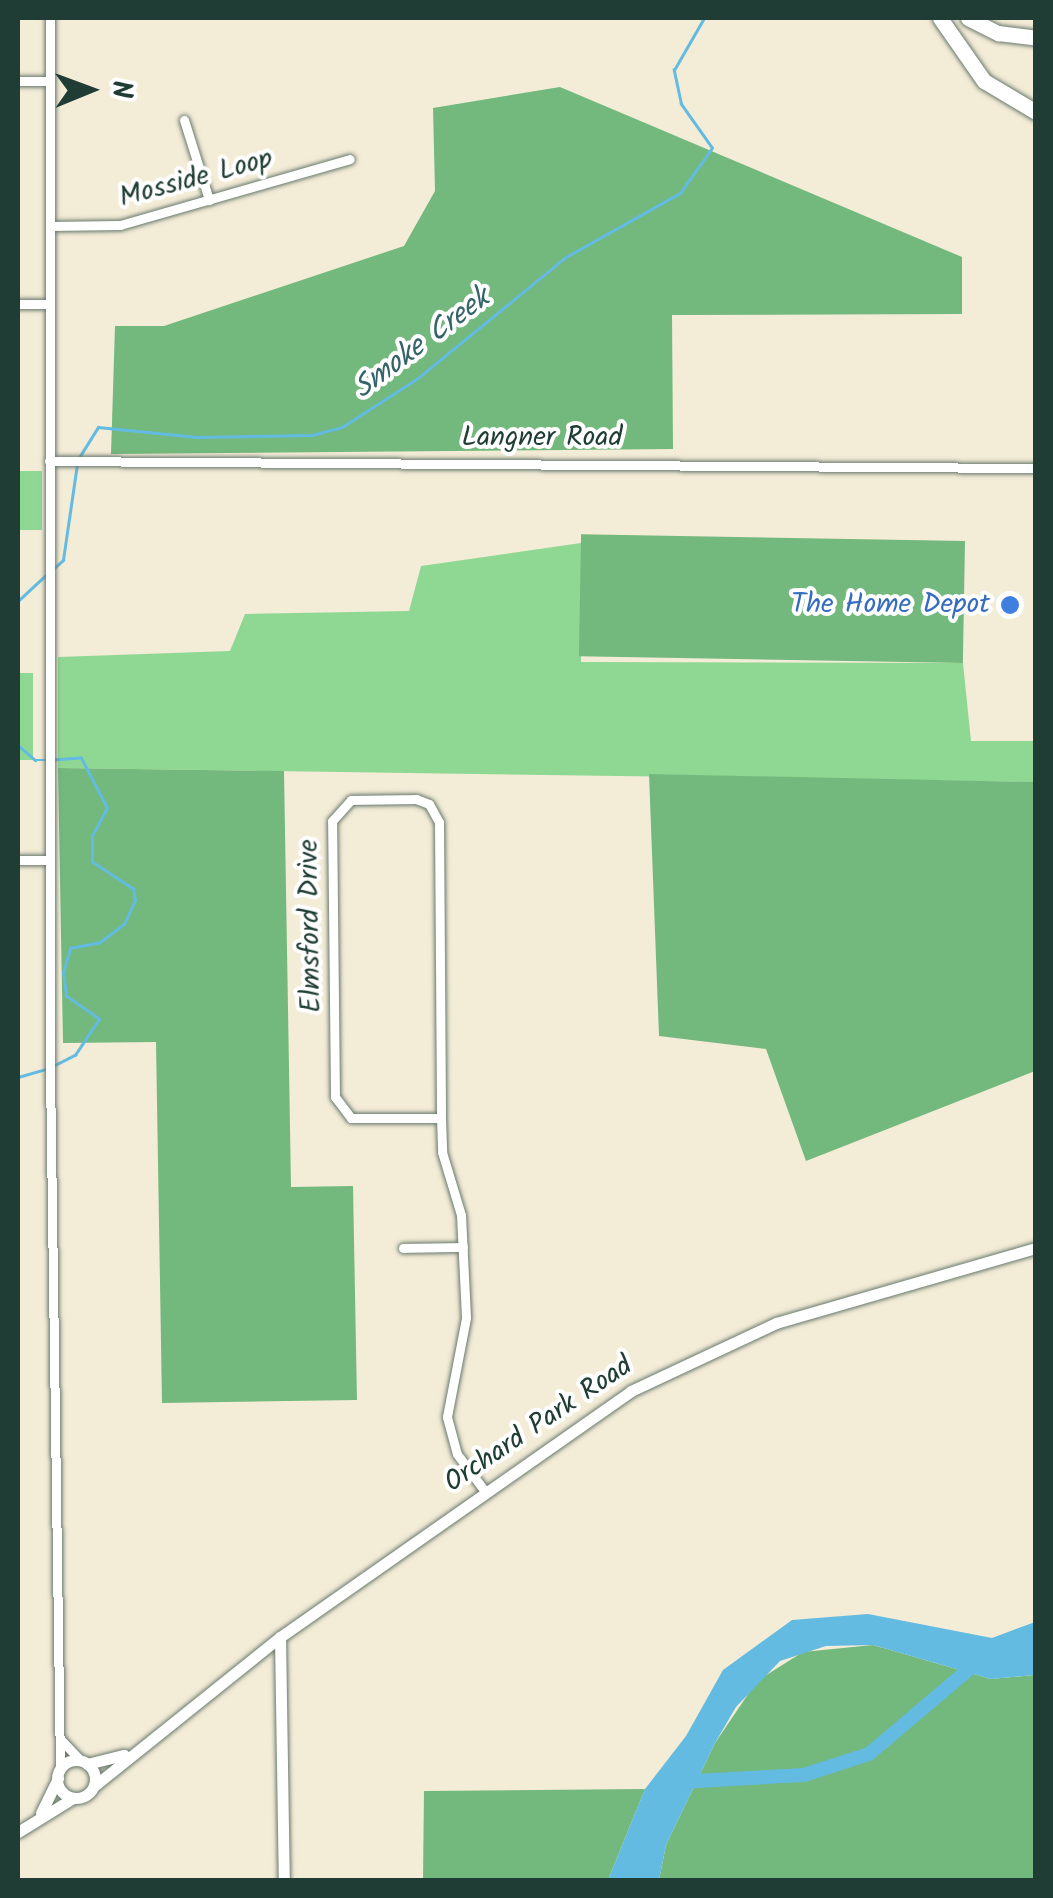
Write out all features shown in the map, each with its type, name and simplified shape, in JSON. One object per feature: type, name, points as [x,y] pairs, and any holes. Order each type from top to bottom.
[{"type":"highway","points":[[940,18],[984,81],[1036,112]]},
{"type":"highway","points":[[968,18],[998,33],[1036,38]]},
{"type":"main road","name":"Orchard Park Road","points":[[73,1798],[94,1786],[127,1753],[280,1637],[611,1403],[722,1346],[830,1306],[1036,1248]]},
{"type":"main road","points":[[280,1637],[284,1880]]},
{"type":"main road","name":"Orchard Park Road","points":[[59,1774],[84,1763],[127,1753]]},
{"type":"main road","points":[[84,1763],[94,1786]]},
{"type":"main road","points":[[59,1774],[62,1792],[73,1798]]},
{"type":"main road","points":[[41,1813],[59,1774]]},
{"type":"main road","points":[[18,1832],[41,1813],[73,1798]]},
{"type":"street","points":[[50,18],[50,1066],[59,1774]]},
{"type":"street","points":[[18,81],[50,81]]},
{"type":"street","points":[[184,120],[209,200]]},
{"type":"street","name":"Mosside Loop","points":[[50,226],[120,225],[350,159]]},
{"type":"street","points":[[18,304],[49,304]]},
{"type":"street","name":"Langner Road","points":[[49,461],[1036,468]]},
{"type":"street","name":"Elmsford Drive","points":[[441,1118],[358,1119],[336,1104],[332,830],[335,814],[351,800],[416,799],[437,816],[441,1118],[463,1247],[465,1336],[448,1416],[457,1454],[484,1490]]},
{"type":"street","points":[[18,860],[49,860]]},
{"type":"street","points":[[403,1248],[463,1247]]},
{"type":"street","points":[[60,1739],[84,1763]]},
{"type":"green space","points":[[560,87],[962,257],[962,314],[672,315],[673,449],[111,454],[115,326],[164,326],[404,246],[435,191],[433,108]]},
{"type":"green space","points":[[18,471],[42,471],[42,530],[18,530]]},
{"type":"green space","points":[[581,534],[965,541],[963,663],[579,656]]},
{"type":"green space","points":[[581,543],[581,662],[963,663],[971,741],[1035,741],[1035,782],[58,768],[58,657],[230,651],[245,614],[409,611],[421,566]]},
{"type":"green space","points":[[18,673],[33,673],[33,760],[18,760]]},
{"type":"green space","points":[[58,768],[284,771],[291,1187],[353,1186],[357,1400],[162,1403],[156,1042],[63,1043]]},
{"type":"green space","points":[[649,774],[1035,782],[1035,1071],[806,1161],[766,1049],[659,1036]]},
{"type":"green space","points":[[873,1645],[991,1679],[1035,1675],[1035,1880],[659,1880],[666,1845],[715,1743],[757,1681],[803,1652]]},
{"type":"green space","points":[[645,1789],[608,1880],[423,1880],[424,1791]]},
{"type":"water","points":[[868,1614],[992,1638],[1035,1622],[1035,1675],[991,1679],[873,1645],[826,1646],[780,1661],[736,1707],[715,1743],[666,1845],[659,1880],[608,1880],[645,1789],[686,1736],[723,1670],[792,1620]]},
{"type":"waterway","name":"Smoke Creek","points":[[80,456],[98,427],[196,437],[312,435],[342,427],[418,378],[566,257],[680,193],[712,148],[681,104],[674,70],[704,18]]},
{"type":"waterway","name":"Smoke Creek","points":[[52,570],[63,560],[77,464]]},
{"type":"waterway","name":"Smoke Creek","points":[[18,601],[46,575]]},
{"type":"waterway","name":"Smoke Creek","points":[[18,745],[35,760],[45,760]]},
{"type":"waterway","points":[[53,760],[81,758],[107,808],[92,836],[92,862],[133,889],[135,900],[124,924],[100,942],[70,948],[63,973],[66,996],[99,1019],[75,1055],[53,1066]]},
{"type":"waterway","points":[[18,1077],[46,1069]]},
{"type":"waterway","points":[[679,1782],[804,1775],[869,1754],[975,1664]]},
{"type":"place","name":"The Home Depot","points":[[1010,605]]}]
